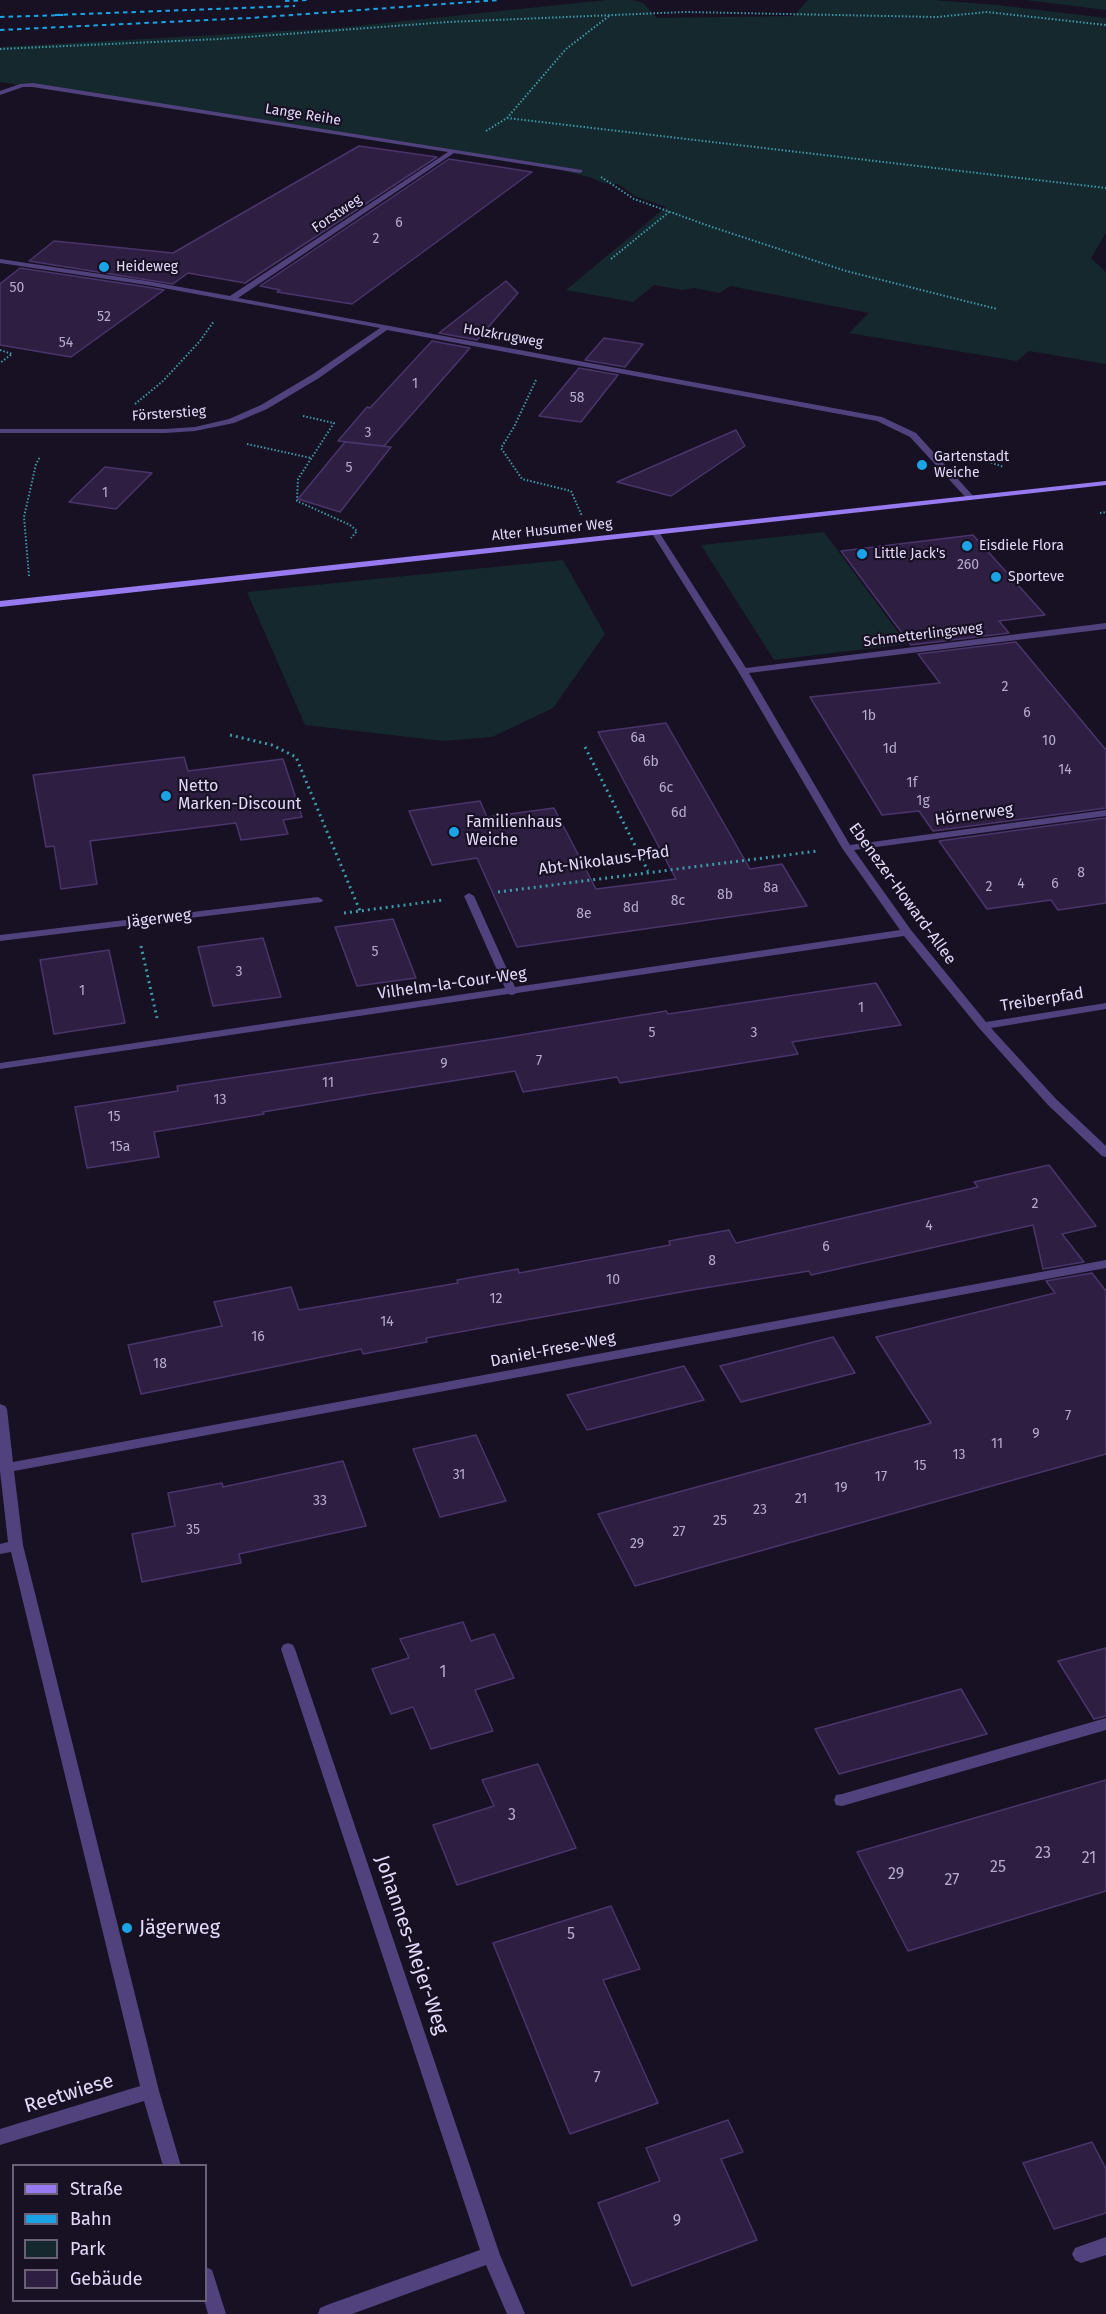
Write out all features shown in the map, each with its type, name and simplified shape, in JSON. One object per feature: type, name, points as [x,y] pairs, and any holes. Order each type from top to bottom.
[{"type":"street","name":"Lange Reihe","points":[[0,93],[22,85],[580,171]]},
{"type":"street","name":"Forstweg","points":[[231,299],[455,150]]},
{"type":"street","name":"Holzkrugweg","points":[[0,261],[97,274],[879,419],[913,435],[971,498]]},
{"type":"street","name":"Försterstieg","points":[[0,431],[195,429],[231,421],[264,407],[316,376],[385,328]]},
{"type":"street","name":"Alter Husumer Weg","points":[[0,604],[1106,483]]},
{"type":"street","name":"Ebenezer-Howard-Allee","points":[[655,532],[743,671],[847,848],[908,932],[983,1026],[1052,1102],[1106,1153]]},
{"type":"street","name":"Schmetterlingsweg","points":[[743,671],[1106,626]]},
{"type":"street","name":"Hörnerweg","points":[[847,848],[1106,813]]},
{"type":"street","points":[[470,896],[512,992]]},
{"type":"street","name":"Jägerweg","points":[[0,938],[318,900]]},
{"type":"street","name":"Vilhelm-la-Cour-Weg","points":[[0,1066],[908,932]]},
{"type":"street","name":"Treiberpfad","points":[[983,1026],[1106,1006]]},
{"type":"street","name":"Daniel-Frese-Weg","points":[[5,1468],[1106,1264]]},
{"type":"street","points":[[0,1409],[8,1547],[150,2091],[171,2164]]},
{"type":"street","name":"Johannes-Mejer-Weg","points":[[288,1649],[491,2256],[516,2314]]},
{"type":"street","points":[[842,1800],[1106,1724]]},
{"type":"street","name":"Reetwiese","points":[[0,2137],[150,2091]]},
{"type":"street","points":[[1081,2254],[1106,2246]]},
{"type":"street","points":[[327,2314],[491,2256]]},
{"type":"street","points":[[207,2279],[217,2314]]},
{"type":"path","points":[[0,49],[220,39],[448,22],[685,12],[937,17],[987,12],[1106,25]]},
{"type":"path","points":[[455,150],[507,118],[566,49],[609,16]]},
{"type":"path","points":[[507,118],[1106,188]]},
{"type":"path","points":[[580,171],[608,181],[634,199],[846,271],[996,309]]},
{"type":"path","points":[[611,259],[670,212]]},
{"type":"path","points":[[102,431],[164,381],[200,341],[231,299]]},
{"type":"path","points":[[0,350],[12,354],[0,363]]},
{"type":"path","points":[[546,358],[514,427],[501,448],[522,479],[571,491],[583,519]]},
{"type":"path","points":[[264,407],[334,423],[298,479],[297,501],[350,525],[357,531],[347,544]]},
{"type":"path","points":[[195,429],[221,439],[311,458]]},
{"type":"path","points":[[29,575],[24,516],[36,464],[56,431]]},
{"type":"path","points":[[962,452],[1007,468]]},
{"type":"path","points":[[1100,513],[1106,512]]},
{"type":"path","points":[[230,735],[272,744],[296,757],[360,911]]},
{"type":"path","points":[[585,747],[648,871]]},
{"type":"path","name":"Abt-Nikolaus-Pfad","points":[[318,900],[325,916],[648,871],[847,848]]},
{"type":"path","points":[[136,922],[163,1042]]},
{"type":"green space","points":[[606,0],[633,0],[643,3],[657,18],[793,16],[808,0],[933,0],[1106,18],[1106,233],[1091,258],[1106,272],[1106,364],[1029,351],[1017,361],[849,333],[869,313],[730,286],[720,293],[694,288],[682,290],[654,285],[633,302],[566,290],[666,207],[635,196],[618,184],[603,183],[561,170],[0,82],[0,47],[337,28]]},
{"type":"green space","points":[[1026,0],[1106,0],[1106,10]]},
{"type":"green space","points":[[824,532],[907,644],[774,660],[701,545]]},
{"type":"green space","points":[[563,560],[605,634],[553,708],[492,737],[443,741],[305,725],[247,592]]},
{"type":"building","points":[[359,146],[437,157],[245,283],[188,273],[173,284],[29,261],[54,241],[173,253]]},
{"type":"building","points":[[449,159],[532,172],[352,304],[277,292],[280,290],[260,286]]},
{"type":"building","points":[[20,268],[164,290],[71,357],[0,345],[0,284]]},
{"type":"building","points":[[506,281],[518,293],[477,340],[439,333]]},
{"type":"building","points":[[604,338],[643,344],[625,367],[585,360]]},
{"type":"building","points":[[432,341],[470,348],[384,446],[338,441],[367,407],[370,408]]},
{"type":"building","points":[[579,368],[618,375],[581,422],[539,416]]},
{"type":"building","points":[[736,430],[745,446],[671,496],[617,482]]},
{"type":"building","points":[[345,442],[391,447],[340,512],[298,499]]},
{"type":"building","points":[[105,467],[152,473],[116,509],[69,502]]},
{"type":"building","points":[[973,535],[1045,615],[999,621],[1009,633],[911,645],[841,551]]},
{"type":"building","points":[[1016,642],[1106,750],[1106,808],[933,831],[919,811],[882,815],[810,697],[940,683],[918,654]]},
{"type":"building","points":[[666,723],[750,869],[782,864],[807,906],[517,947],[477,858],[432,865],[409,811],[480,801],[487,817],[554,808],[596,889],[676,879],[598,732]]},
{"type":"building","name":"Netto Marken-Discount","points":[[184,757],[188,771],[283,759],[302,817],[283,820],[288,834],[241,840],[236,823],[90,841],[97,884],[61,889],[54,846],[46,847],[33,775]]},
{"type":"building","points":[[1106,818],[1106,903],[1058,910],[1051,900],[987,909],[939,841]]},
{"type":"building","points":[[393,919],[416,978],[357,986],[335,927]]},
{"type":"building","points":[[263,938],[281,997],[213,1006],[198,947]]},
{"type":"building","points":[[109,950],[125,1023],[54,1034],[40,960]]},
{"type":"building","points":[[876,983],[901,1025],[792,1042],[798,1054],[620,1083],[617,1077],[523,1092],[515,1071],[370,1094],[154,1132],[159,1157],[87,1168],[75,1107],[178,1091],[177,1086],[502,1038],[666,1011],[668,1014]]},
{"type":"building","points":[[1049,1165],[1096,1226],[1062,1234],[1084,1262],[1043,1269],[1033,1225],[811,1275],[809,1271],[692,1290],[426,1338],[427,1342],[363,1354],[361,1349],[141,1394],[128,1345],[222,1326],[214,1302],[291,1287],[299,1310],[458,1283],[457,1280],[518,1269],[519,1273],[670,1245],[669,1241],[729,1230],[736,1243],[978,1187],[974,1182]]},
{"type":"building","points":[[1092,1273],[1106,1291],[1106,1454],[635,1586],[598,1514],[931,1423],[876,1337],[1055,1293],[1046,1281]]},
{"type":"building","points":[[833,1337],[855,1373],[741,1402],[720,1366]]},
{"type":"building","points":[[684,1366],[704,1400],[587,1430],[567,1395]]},
{"type":"building","points":[[476,1435],[506,1501],[440,1517],[413,1449]]},
{"type":"building","points":[[343,1461],[366,1526],[239,1554],[241,1563],[142,1582],[132,1534],[175,1526],[168,1493],[222,1483],[223,1487]]},
{"type":"building","points":[[463,1622],[471,1641],[494,1634],[514,1678],[475,1690],[493,1731],[431,1749],[413,1707],[391,1714],[372,1669],[409,1658],[400,1639]]},
{"type":"building","points":[[1106,1648],[1106,1716],[1094,1719],[1058,1661]]},
{"type":"building","points":[[961,1689],[987,1734],[839,1774],[815,1729]]},
{"type":"building","points":[[538,1764],[576,1848],[457,1885],[433,1825],[494,1806],[482,1780]]},
{"type":"building","points":[[1106,1780],[1106,1891],[908,1951],[857,1852]]},
{"type":"building","points":[[611,1906],[640,1969],[603,1980],[658,2103],[570,2134],[493,1943]]},
{"type":"building","points":[[728,2120],[743,2152],[721,2159],[757,2240],[632,2286],[598,2203],[660,2181],[646,2148]]},
{"type":"building","points":[[1092,2142],[1106,2169],[1106,2213],[1054,2229],[1023,2163]]},
{"type":"railway","points":[[285,1],[309,0]]},
{"type":"railway","points":[[0,30],[250,18],[499,0]]},
{"type":"railway","points":[[55,15],[295,6]]},
{"type":"railway","points":[[0,17],[63,15]]},
{"type":"place","name":"Heideweg","points":[[104,267]]},
{"type":"place","name":"Gartenstadt Weiche","points":[[922,465]]},
{"type":"place","name":"Eisdiele Flora","points":[[967,546]]},
{"type":"place","name":"Little Jack's","points":[[862,554]]},
{"type":"place","name":"Sporteve","points":[[996,577]]},
{"type":"place","name":"Netto Marken-Discount","points":[[166,796]]},
{"type":"place","name":"Familienhaus Weiche","points":[[454,832]]},
{"type":"place","name":"Jägerweg","points":[[127,1928]]}]
